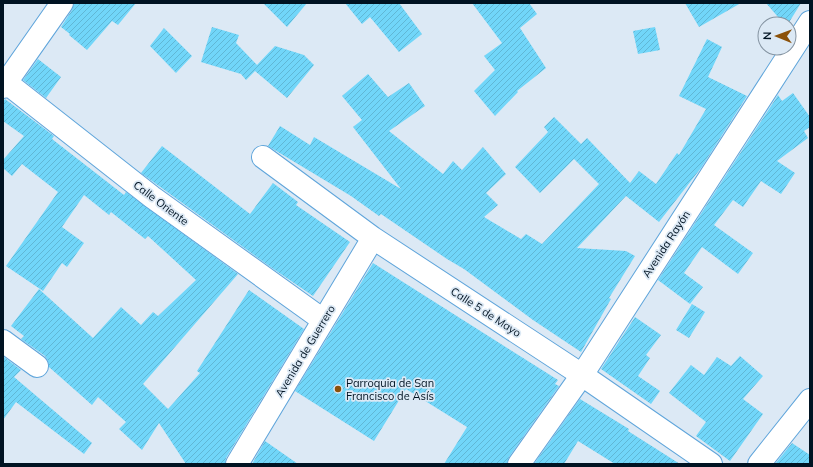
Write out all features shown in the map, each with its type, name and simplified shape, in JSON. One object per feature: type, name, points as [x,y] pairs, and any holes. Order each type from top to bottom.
[{"type":"street","points":[[4,83],[62,3]]},
{"type":"street","name":"Avenida Rayón","points":[[519,464],[582,374],[808,24]]},
{"type":"street","name":"Calle Oriente","points":[[4,83],[152,197],[323,320]]},
{"type":"street","name":"Calle 5 de Mayo","points":[[263,157],[373,238],[582,374],[711,464]]},
{"type":"street","name":"Avenida de Guerrero","points":[[237,464],[250,445],[373,238]]},
{"type":"street","points":[[3,341],[37,366]]},
{"type":"street","points":[[759,464],[810,400]]},
{"type":"building","points":[[74,3],[136,3],[118,25],[112,21],[87,50],[61,27],[72,10]]},
{"type":"building","points":[[263,3],[307,3],[287,27]]},
{"type":"building","points":[[345,3],[399,3],[422,34],[399,52],[370,17],[362,24]]},
{"type":"building","points":[[472,3],[529,3],[537,14],[520,28],[546,68],[517,91],[518,92],[495,116],[474,91],[495,70],[484,56],[502,43]]},
{"type":"building","points":[[685,3],[741,3],[699,27]]},
{"type":"building","points":[[766,3],[801,3],[793,16],[777,16]]},
{"type":"building","points":[[212,27],[239,35],[236,43],[257,65],[275,46],[304,55],[314,65],[287,98],[255,71],[246,80],[241,74],[201,62]]},
{"type":"building","points":[[655,27],[660,50],[638,54],[633,31]]},
{"type":"building","points":[[164,28],[192,56],[176,73],[150,46]]},
{"type":"building","points":[[707,39],[722,47],[708,77],[747,96],[701,168],[659,222],[626,196],[577,248],[626,251],[635,256],[609,298],[611,299],[581,352],[533,320],[464,269],[381,214],[379,216],[351,196],[268,146],[280,126],[310,145],[314,137],[401,189],[353,127],[362,120],[342,96],[368,74],[388,97],[409,83],[425,106],[389,131],[443,174],[453,161],[462,170],[483,147],[506,174],[486,193],[498,205],[484,217],[521,239],[526,234],[542,244],[599,184],[574,159],[540,193],[515,167],[548,132],[544,127],[554,117],[581,144],[587,138],[630,183],[639,171],[656,184],[677,153],[679,155],[706,109],[679,96]]},
{"type":"building","points":[[38,59],[61,77],[46,98],[23,80]]},
{"type":"building","points":[[793,93],[810,117],[810,127],[804,131],[808,138],[777,161],[795,173],[781,194],[761,181],[743,207],[733,200],[714,225],[753,253],[738,274],[702,247],[684,273],[703,287],[690,304],[658,280],[778,95],[782,101]]},
{"type":"building","points":[[5,99],[54,136],[52,139],[124,195],[126,192],[238,274],[143,384],[168,409],[200,373],[197,371],[249,290],[304,329],[226,458],[225,464],[186,464],[159,423],[142,450],[119,429],[126,422],[98,397],[92,405],[49,367],[45,356],[21,339],[24,336],[11,326],[39,289],[93,338],[121,307],[141,325],[153,312],[158,316],[196,280],[148,236],[145,239],[111,212],[109,215],[84,195],[62,227],[84,243],[67,267],[62,263],[43,291],[6,266],[58,192],[22,164],[12,176],[3,168],[3,160],[24,136],[3,121],[3,102]]},
{"type":"building","points":[[162,146],[250,214],[273,183],[298,202],[296,205],[350,242],[313,296],[141,173]]},
{"type":"building","points":[[373,263],[558,380],[555,384],[559,386],[509,457],[507,464],[444,464],[467,427],[406,389],[374,441],[295,391]]},
{"type":"building","points":[[692,304],[705,312],[689,338],[676,330]]},
{"type":"building","points":[[635,317],[661,335],[646,355],[650,358],[638,376],[660,391],[651,404],[601,369]]},
{"type":"building","points":[[740,356],[763,376],[743,399],[763,414],[730,461],[696,436],[706,422],[669,393],[691,365],[704,375],[717,357],[731,366]]},
{"type":"building","points":[[4,357],[21,370],[14,377],[92,443],[84,454],[16,402],[3,420]]},
{"type":"building","points":[[580,399],[629,429],[628,431],[680,464],[615,464],[578,441],[564,464],[534,464]]},
{"type":"building","points":[[265,441],[298,464],[252,464]]},
{"type":"building","points":[[792,443],[810,455],[810,464],[775,464]]},
{"type":"place","name":"Parroquia de San Francisco de Asís","points":[[338,389]]}]
